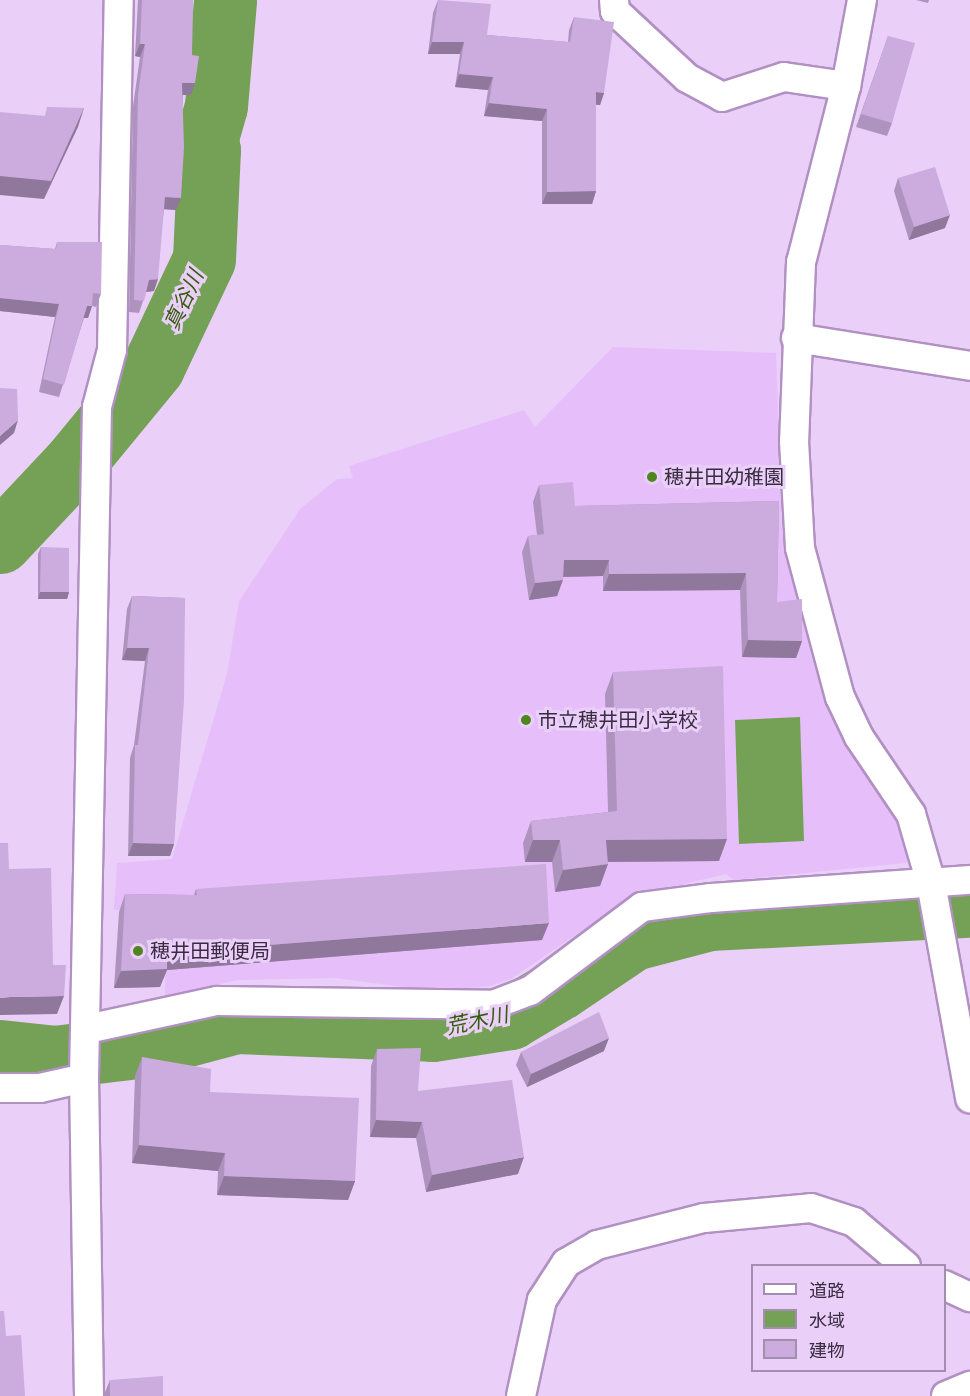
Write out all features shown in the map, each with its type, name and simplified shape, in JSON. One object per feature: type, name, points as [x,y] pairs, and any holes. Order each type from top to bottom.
[{"type":"street","points":[[89,1396],[84,1074],[97,407],[112,350],[119,0]]},
{"type":"street","points":[[614,0],[615,11],[687,78],[722,97],[784,76],[846,86]]},
{"type":"street","points":[[862,0],[846,86],[801,262],[796,338],[794,441],[800,549],[840,697],[859,737],[911,814],[934,901],[970,1098]]},
{"type":"street","points":[[796,338],[970,366]]},
{"type":"street","points":[[86,1033],[217,1001],[493,1005],[530,991],[642,907],[722,897],[934,901],[970,880]]},
{"type":"street","points":[[0,1088],[40,1088],[84,1074]]},
{"type":"street","points":[[520,1396],[542,1300],[566,1263],[597,1245],[704,1218],[811,1208],[854,1221],[904,1264]]},
{"type":"street","points":[[946,1285],[970,1297]]},
{"type":"street","points":[[946,1396],[970,1386]]},
{"type":"shaded area","name":"市立穂井田小学校","points":[[613,347],[776,353],[782,527],[797,595],[850,749],[895,808],[908,857],[906,863],[734,880],[726,874],[631,897],[511,979],[490,986],[434,991],[335,978],[238,980],[165,996],[166,910],[114,910],[117,863],[172,859],[227,674],[239,601],[300,509],[337,479],[353,478],[349,466],[524,410],[535,427]]},
{"type":"water","points":[[800,717],[804,841],[739,844],[735,720]]},
{"type":"building","points":[[142,0],[193,0],[192,55],[199,56],[195,83],[182,83],[184,147],[181,198],[165,197],[158,279],[149,280],[144,301],[134,300],[138,94],[145,44],[140,44]]},
{"type":"building","points":[[438,0],[491,4],[487,35],[570,42],[574,17],[614,22],[604,93],[596,92],[596,191],[547,192],[547,109],[489,103],[493,77],[459,74],[464,42],[432,42]]},
{"type":"building","points":[[888,36],[915,43],[892,123],[861,114]]},
{"type":"building","points":[[47,107],[84,108],[51,181],[0,176],[0,112],[45,116]]},
{"type":"building","points":[[935,167],[950,215],[914,227],[898,178]]},
{"type":"building","points":[[57,242],[102,242],[101,294],[93,293],[92,306],[87,306],[64,385],[43,379],[59,304],[0,298],[0,245],[56,249]]},
{"type":"building","points":[[0,388],[17,389],[18,420],[0,436]]},
{"type":"building","points":[[573,482],[575,506],[779,501],[777,602],[802,599],[802,641],[748,640],[746,573],[609,574],[609,560],[564,560],[563,580],[535,583],[528,536],[544,534],[539,485]]},
{"type":"building","points":[[41,547],[69,548],[69,592],[40,592]]},
{"type":"building","points":[[132,596],[185,598],[184,700],[174,844],[133,843],[135,745],[138,745],[149,648],[127,648]]},
{"type":"building","points":[[723,666],[727,839],[606,840],[608,864],[563,870],[560,840],[533,840],[531,821],[617,811],[613,672]]},
{"type":"building","points":[[0,843],[8,843],[9,869],[51,868],[53,965],[66,965],[64,996],[0,998]]},
{"type":"building","points":[[546,864],[549,923],[167,953],[167,969],[121,971],[125,894],[197,895],[196,889]]},
{"type":"building","points":[[599,1012],[609,1038],[531,1074],[521,1052]]},
{"type":"building","points":[[421,1048],[418,1091],[512,1080],[524,1157],[432,1175],[422,1122],[376,1120],[377,1049]]},
{"type":"building","points":[[142,1057],[211,1069],[210,1092],[359,1098],[355,1181],[224,1176],[225,1153],[139,1145]]},
{"type":"building","points":[[0,1311],[4,1311],[6,1336],[21,1335],[25,1396],[0,1396]]},
{"type":"building","points":[[163,1376],[163,1396],[110,1396],[110,1380]]},
{"type":"waterway","name":"真谷川","points":[[0,542],[75,462],[153,367],[204,259],[209,150],[206,141],[216,106],[225,0]]},
{"type":"waterway","name":"荒木川","points":[[0,1051],[54,1057],[146,1046],[236,1022],[432,1030],[510,1018],[633,939],[709,919],[970,906]]},
{"type":"place","name":"穂井田幼稚園","points":[[652,477]]},
{"type":"place","name":"市立穂井田小学校","points":[[526,720]]},
{"type":"place","name":"穂井田郵便局","points":[[138,951]]}]
